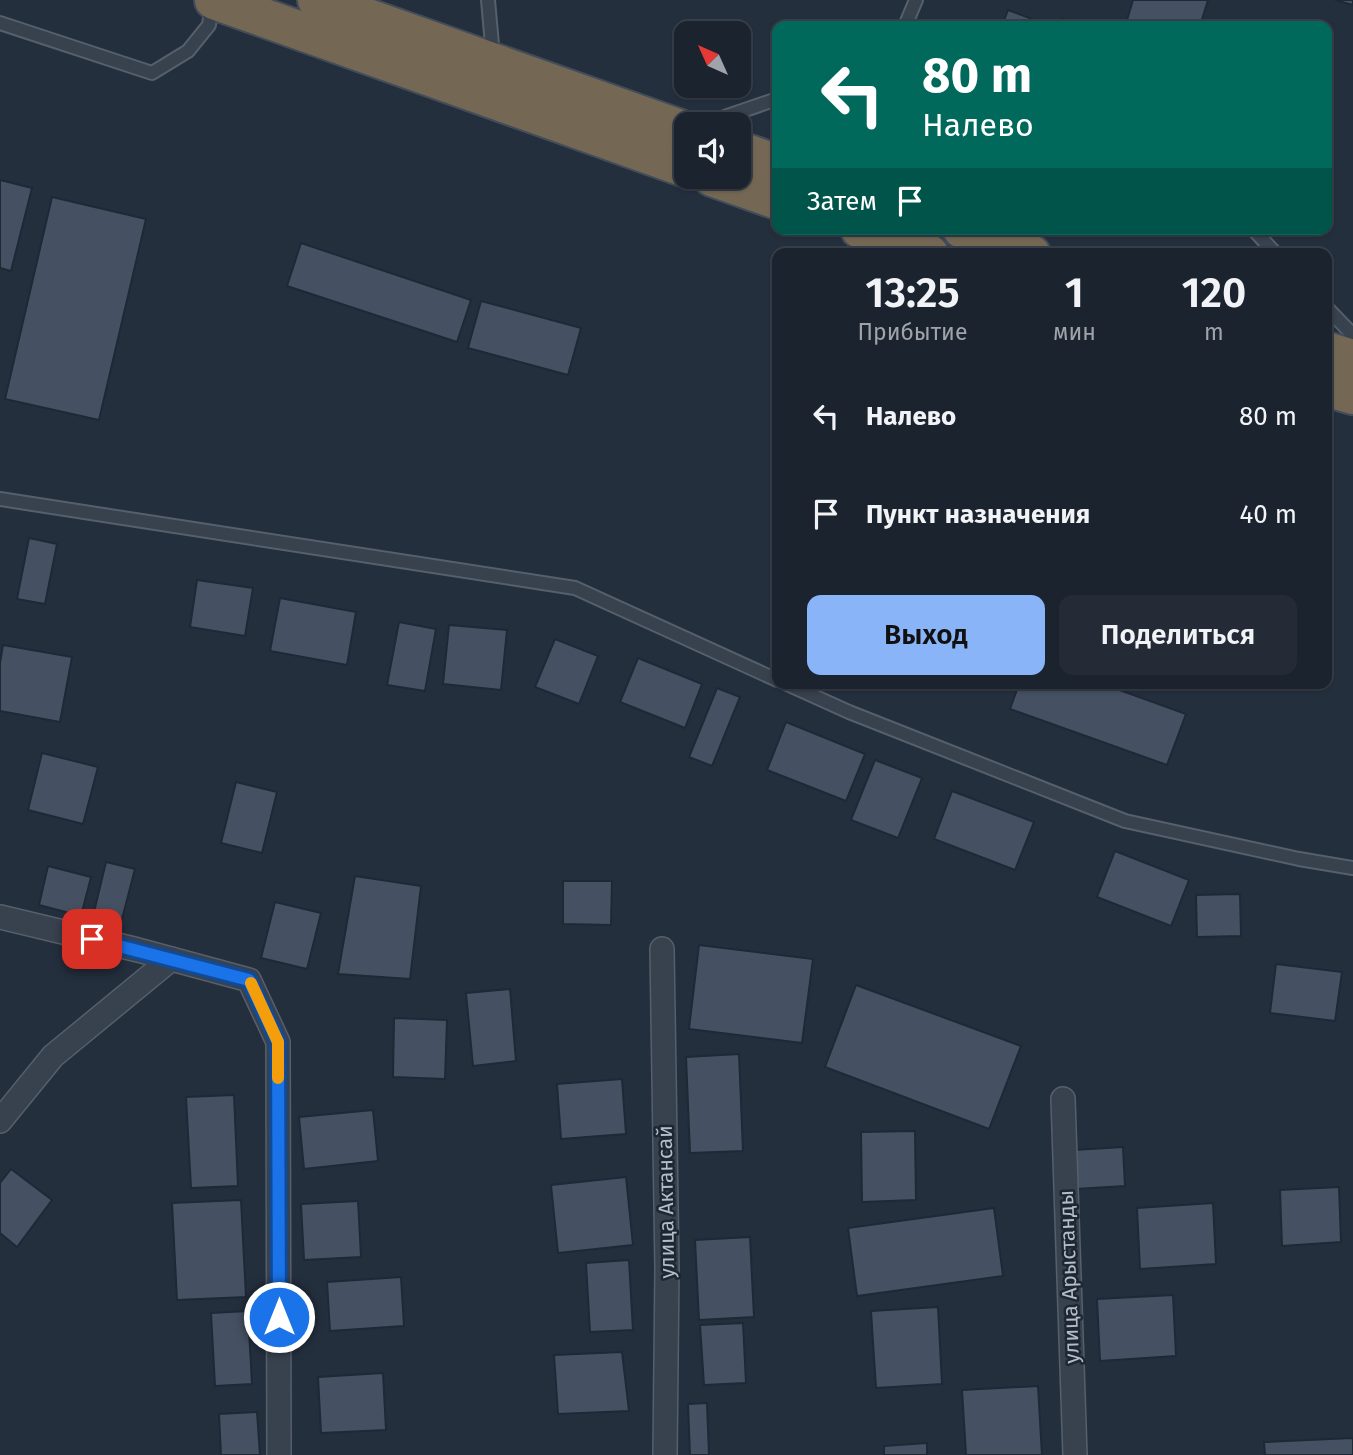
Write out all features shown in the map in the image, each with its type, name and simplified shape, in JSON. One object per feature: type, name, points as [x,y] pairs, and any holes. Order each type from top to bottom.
[{"type":"highway","points":[[213,0],[674,163]]},
{"type":"highway","points":[[317,0],[674,127]]},
{"type":"highway","points":[[751,154],[772,161]]},
{"type":"highway","points":[[746,189],[772,198]]},
{"type":"highway","points":[[877,235],[912,248]]},
{"type":"highway","points":[[979,235],[1014,248]]},
{"type":"highway","points":[[1332,353],[1353,359]]},
{"type":"highway","points":[[1332,389],[1353,395]]},
{"type":"street","points":[[0,917],[249,980],[278,1042],[279,1455]]},
{"type":"street","name":"улица Актансай","points":[[662,949],[667,1269],[665,1455]]},
{"type":"street","points":[[0,1121],[52,1056],[171,959]]},
{"type":"street","name":"улица Арыстанды","points":[[1063,1099],[1075,1455]]},
{"type":"lane","points":[[0,23],[152,73],[188,51],[209,25],[213,0]]},
{"type":"lane","points":[[488,0],[494,63]]},
{"type":"lane","points":[[907,21],[916,0]]},
{"type":"lane","points":[[739,112],[772,101]]},
{"type":"lane","points":[[1259,235],[1270,248]]},
{"type":"lane","points":[[1332,313],[1353,335]]},
{"type":"lane","points":[[0,499],[575,588],[772,678]]},
{"type":"lane","points":[[798,689],[849,712],[1125,821],[1353,868]]},
{"type":"building","points":[[1133,0],[1208,0],[1202,21],[1127,20]]},
{"type":"building","points":[[1335,0],[1353,0],[1353,5]]},
{"type":"building","points":[[1008,10],[1037,21],[1004,21]]},
{"type":"building","points":[[0,180],[32,188],[11,271],[0,268]]},
{"type":"building","points":[[52,197],[146,219],[99,420],[5,399]]},
{"type":"building","points":[[301,243],[471,300],[457,342],[287,286]]},
{"type":"building","points":[[481,301],[581,328],[568,375],[468,348]]},
{"type":"building","points":[[29,538],[57,544],[45,604],[17,599]]},
{"type":"building","points":[[197,580],[253,588],[245,636],[190,627]]},
{"type":"building","points":[[280,598],[356,612],[347,665],[270,651]]},
{"type":"building","points":[[399,622],[436,629],[425,691],[387,685]]},
{"type":"building","points":[[449,625],[507,630],[501,690],[443,684]]},
{"type":"building","points":[[555,639],[598,656],[579,704],[535,687]]},
{"type":"building","points":[[3,645],[72,657],[60,722],[0,711],[0,663]]},
{"type":"building","points":[[638,658],[702,684],[685,728],[620,702]]},
{"type":"building","points":[[717,688],[740,697],[712,766],[689,757]]},
{"type":"building","points":[[1017,689],[1117,689],[1186,714],[1167,765],[1010,709]]},
{"type":"building","points":[[786,722],[865,754],[846,801],[767,770]]},
{"type":"building","points":[[42,753],[98,767],[83,824],[28,810]]},
{"type":"building","points":[[875,760],[922,778],[898,838],[851,820]]},
{"type":"building","points":[[236,782],[277,792],[262,853],[221,843]]},
{"type":"building","points":[[952,791],[1034,822],[1015,870],[934,839]]},
{"type":"building","points":[[1115,851],[1189,880],[1171,926],[1097,897]]},
{"type":"building","points":[[106,862],[135,869],[122,919],[94,912]]},
{"type":"building","points":[[48,866],[91,877],[81,916],[39,905]]},
{"type":"building","points":[[355,876],[421,886],[410,979],[338,974]]},
{"type":"building","points":[[563,881],[612,881],[611,925],[563,924]]},
{"type":"building","points":[[1240,894],[1241,936],[1197,937],[1196,895]]},
{"type":"building","points":[[275,902],[321,913],[307,969],[261,958]]},
{"type":"building","points":[[699,945],[813,959],[802,1043],[689,1029]]},
{"type":"building","points":[[1276,964],[1342,972],[1335,1021],[1270,1013]]},
{"type":"building","points":[[856,985],[1021,1046],[989,1129],[825,1067]]},
{"type":"building","points":[[510,989],[516,1061],[473,1066],[466,993]]},
{"type":"building","points":[[394,1018],[447,1020],[445,1079],[393,1077]]},
{"type":"building","points":[[739,1054],[743,1151],[690,1153],[686,1057]]},
{"type":"building","points":[[622,1079],[626,1134],[561,1139],[557,1084]]},
{"type":"building","points":[[234,1095],[238,1186],[191,1188],[186,1097]]},
{"type":"building","points":[[373,1110],[378,1161],[304,1169],[299,1117]]},
{"type":"building","points":[[915,1131],[916,1200],[862,1202],[861,1132]]},
{"type":"building","points":[[1123,1147],[1125,1186],[1076,1189],[1074,1150]]},
{"type":"building","points":[[11,1169],[52,1200],[17,1247],[0,1233],[0,1183]]},
{"type":"building","points":[[626,1177],[633,1245],[558,1253],[551,1185]]},
{"type":"building","points":[[1339,1187],[1341,1242],[1282,1246],[1280,1190]]},
{"type":"building","points":[[241,1200],[246,1297],[177,1300],[172,1203]]},
{"type":"building","points":[[358,1201],[361,1257],[304,1260],[301,1204]]},
{"type":"building","points":[[1213,1203],[1216,1264],[1140,1269],[1137,1208]]},
{"type":"building","points":[[994,1208],[1003,1276],[857,1296],[848,1228]]},
{"type":"building","points":[[750,1237],[754,1317],[699,1320],[695,1240]]},
{"type":"building","points":[[629,1260],[633,1330],[590,1332],[586,1263]]},
{"type":"building","points":[[401,1277],[404,1326],[330,1331],[327,1282]]},
{"type":"building","points":[[1173,1295],[1176,1356],[1100,1361],[1097,1299]]},
{"type":"building","points":[[938,1307],[942,1384],[876,1388],[871,1311]]},
{"type":"building","points":[[248,1311],[252,1384],[215,1386],[211,1313]]},
{"type":"building","points":[[743,1323],[746,1383],[704,1385],[700,1325]]},
{"type":"building","points":[[622,1352],[629,1411],[558,1414],[554,1355]]},
{"type":"building","points":[[383,1373],[386,1430],[321,1433],[318,1377]]},
{"type":"building","points":[[1038,1386],[1042,1455],[966,1455],[962,1390]]},
{"type":"building","points":[[707,1403],[709,1455],[690,1455],[688,1404]]},
{"type":"building","points":[[257,1412],[260,1455],[221,1455],[219,1414]]},
{"type":"building","points":[[1353,1438],[1353,1455],[1265,1455],[1264,1442]]},
{"type":"building","points":[[927,1443],[927,1455],[884,1455],[884,1446]]},
{"type":"slow traffic","points":[[251,983],[278,1042],[278,1078]]},
{"type":"route","points":[[92,939],[249,980],[278,1042],[279,1317]]}]
